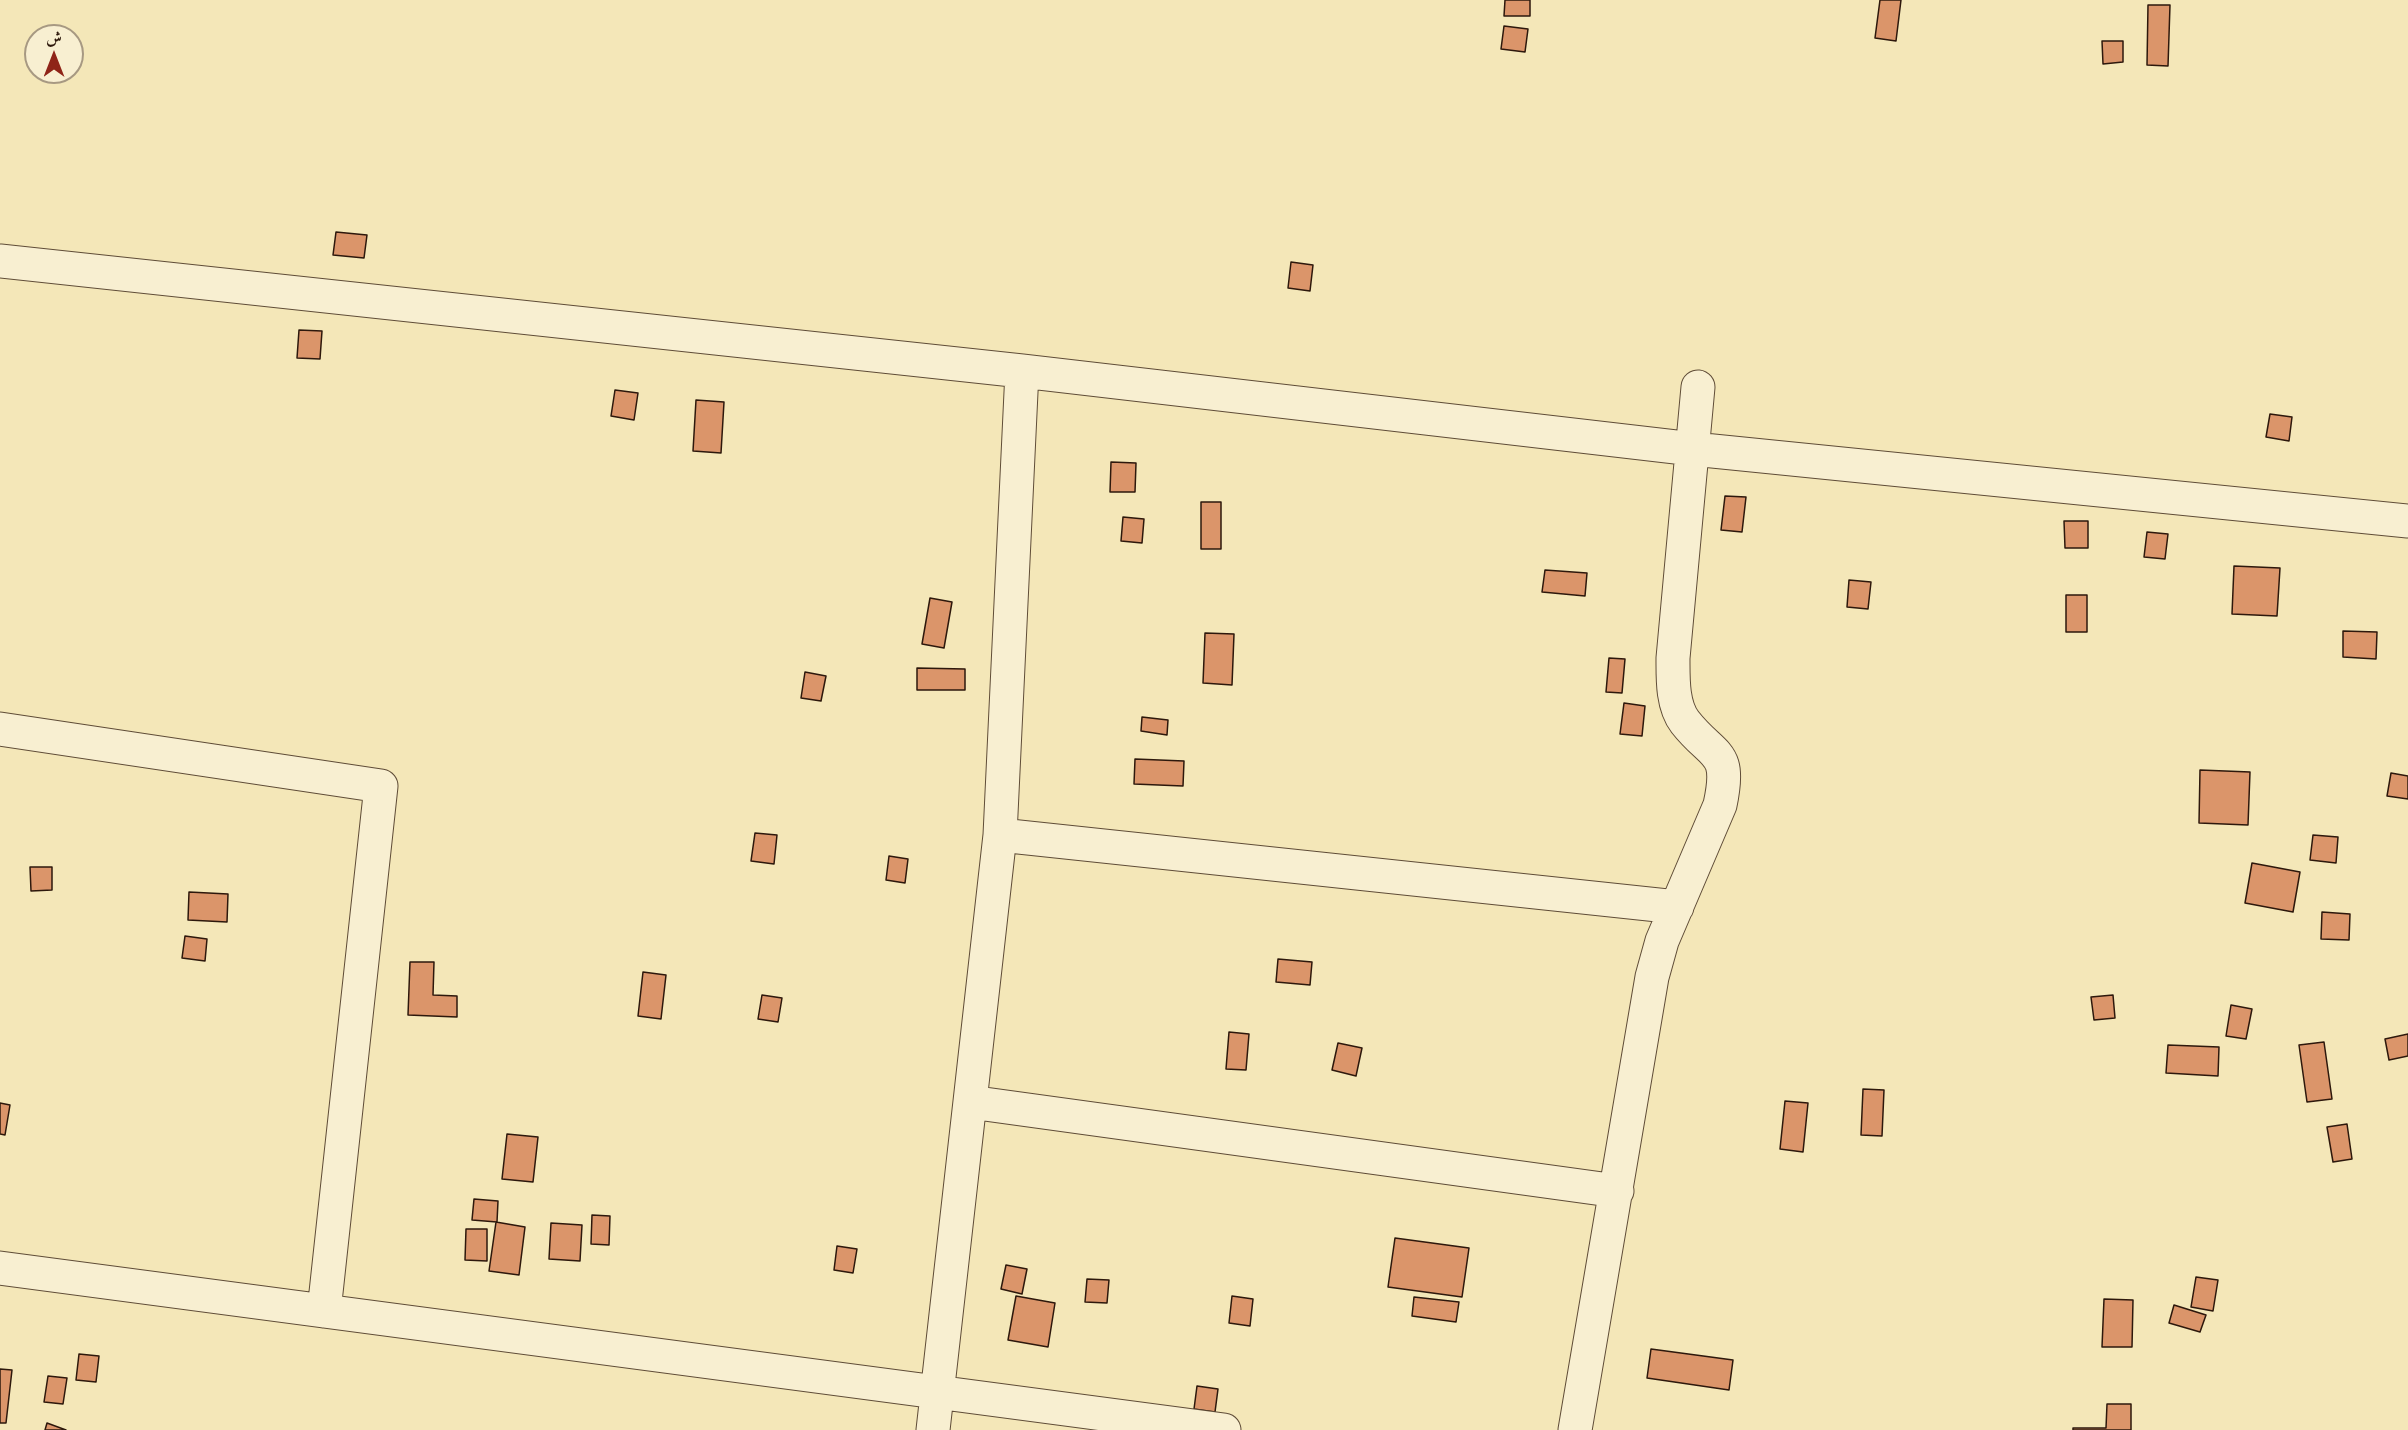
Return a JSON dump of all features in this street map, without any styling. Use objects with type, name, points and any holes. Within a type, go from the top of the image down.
[{"type":"street","points":[[0,261],[1022,371],[1693,449],[2408,521]]},
{"type":"street","points":[[933,1430],[1000,835],[1022,371]]},
{"type":"street","points":[[1575,1430],[1652,977],[1662,941],[1719,806],[1724,783],[1722,762],[1711,746],[1684,721],[1674,692],[1673,658],[1698,387]]},
{"type":"street","points":[[0,729],[381,786],[324,1311]]},
{"type":"street","points":[[1000,835],[1677,907]]},
{"type":"street","points":[[970,1102],[1617,1191]]},
{"type":"street","points":[[0,1269],[1224,1430]]},
{"type":"building","points":[[1505,0],[1530,0],[1530,16],[1504,16]]},
{"type":"building","points":[[1880,0],[1901,0],[1896,41],[1875,38]]},
{"type":"building","points":[[2148,5],[2170,5],[2168,66],[2147,65]]},
{"type":"building","points":[[1504,26],[1528,29],[1525,52],[1501,49]]},
{"type":"building","points":[[2102,41],[2123,41],[2123,62],[2103,64]]},
{"type":"building","points":[[336,232],[367,235],[364,258],[333,255]]},
{"type":"building","points":[[1291,262],[1313,265],[1310,291],[1288,288]]},
{"type":"building","points":[[299,330],[322,331],[320,359],[297,358]]},
{"type":"building","points":[[615,390],[638,393],[634,420],[611,416]]},
{"type":"building","points":[[696,400],[724,402],[721,453],[693,451]]},
{"type":"building","points":[[2270,414],[2292,417],[2289,441],[2266,437]]},
{"type":"building","points":[[1111,462],[1136,463],[1135,492],[1110,492]]},
{"type":"building","points":[[1725,496],[1746,497],[1742,532],[1721,530]]},
{"type":"building","points":[[1201,502],[1221,502],[1221,549],[1201,549]]},
{"type":"building","points":[[1123,517],[1144,519],[1142,543],[1121,541]]},
{"type":"building","points":[[2064,521],[2088,521],[2088,548],[2065,548]]},
{"type":"building","points":[[2147,532],[2168,534],[2165,559],[2144,557]]},
{"type":"building","points":[[2234,566],[2280,568],[2277,616],[2232,614]]},
{"type":"building","points":[[1545,570],[1587,573],[1585,596],[1542,592]]},
{"type":"building","points":[[1849,580],[1871,582],[1868,609],[1847,607]]},
{"type":"building","points":[[2066,595],[2087,595],[2087,632],[2066,632]]},
{"type":"building","points":[[930,598],[952,602],[944,648],[922,644]]},
{"type":"building","points":[[2343,631],[2377,632],[2376,659],[2343,657]]},
{"type":"building","points":[[1205,633],[1234,634],[1232,685],[1203,683]]},
{"type":"building","points":[[1609,658],[1625,659],[1622,693],[1606,692]]},
{"type":"building","points":[[917,668],[965,669],[965,690],[917,690]]},
{"type":"building","points":[[805,672],[826,676],[821,701],[801,698]]},
{"type":"building","points":[[1624,703],[1645,706],[1642,736],[1620,734]]},
{"type":"building","points":[[1142,717],[1168,720],[1167,735],[1141,731]]},
{"type":"building","points":[[1135,759],[1184,761],[1183,786],[1134,784]]},
{"type":"building","points":[[2200,770],[2250,772],[2248,825],[2199,823]]},
{"type":"building","points":[[2391,773],[2408,776],[2408,799],[2387,796]]},
{"type":"building","points":[[755,833],[777,835],[774,864],[751,861]]},
{"type":"building","points":[[2313,835],[2338,837],[2336,863],[2310,860]]},
{"type":"building","points":[[889,856],[908,859],[905,883],[886,880]]},
{"type":"building","points":[[2252,863],[2300,872],[2293,912],[2245,903]]},
{"type":"building","points":[[30,867],[52,867],[52,890],[31,891]]},
{"type":"building","points":[[189,892],[228,894],[227,922],[188,920]]},
{"type":"building","points":[[2322,912],[2350,914],[2349,940],[2321,939]]},
{"type":"building","points":[[185,936],[207,939],[205,961],[182,958]]},
{"type":"building","points":[[1278,959],[1312,962],[1310,985],[1276,982]]},
{"type":"building","points":[[410,962],[434,962],[433,995],[457,996],[457,1017],[408,1015]]},
{"type":"building","points":[[643,972],[666,975],[661,1019],[638,1016]]},
{"type":"building","points":[[762,995],[782,998],[778,1022],[758,1019]]},
{"type":"building","points":[[2113,995],[2115,1018],[2094,1020],[2091,997]]},
{"type":"building","points":[[2231,1005],[2252,1009],[2246,1039],[2226,1036]]},
{"type":"building","points":[[1229,1032],[1249,1034],[1246,1070],[1226,1069]]},
{"type":"building","points":[[2408,1034],[2408,1056],[2389,1060],[2385,1039]]},
{"type":"building","points":[[2324,1042],[2332,1099],[2307,1102],[2299,1045]]},
{"type":"building","points":[[1338,1043],[1362,1048],[1356,1076],[1332,1070]]},
{"type":"building","points":[[2168,1045],[2219,1047],[2218,1076],[2166,1073]]},
{"type":"building","points":[[1863,1089],[1884,1090],[1882,1136],[1861,1135]]},
{"type":"building","points":[[1785,1101],[1808,1103],[1803,1152],[1780,1149]]},
{"type":"building","points":[[0,1103],[10,1105],[5,1135],[0,1134]]},
{"type":"building","points":[[2347,1124],[2352,1159],[2333,1162],[2327,1127]]},
{"type":"building","points":[[507,1134],[538,1137],[533,1182],[502,1179]]},
{"type":"building","points":[[474,1199],[498,1201],[497,1222],[472,1220]]},
{"type":"building","points":[[592,1215],[610,1216],[609,1245],[591,1244]]},
{"type":"building","points":[[496,1222],[525,1227],[519,1275],[489,1271]]},
{"type":"building","points":[[551,1223],[582,1225],[580,1261],[549,1259]]},
{"type":"building","points":[[466,1229],[487,1229],[487,1261],[465,1260]]},
{"type":"building","points":[[1395,1238],[1469,1248],[1462,1297],[1388,1287]]},
{"type":"building","points":[[837,1246],[857,1249],[853,1273],[834,1270]]},
{"type":"building","points":[[1006,1265],[1027,1269],[1022,1294],[1001,1289]]},
{"type":"building","points":[[2196,1277],[2218,1280],[2213,1311],[2191,1307]]},
{"type":"building","points":[[1087,1279],[1109,1280],[1107,1303],[1085,1302]]},
{"type":"building","points":[[1016,1296],[1055,1303],[1048,1347],[1008,1340]]},
{"type":"building","points":[[1232,1296],[1253,1299],[1250,1326],[1229,1323]]},
{"type":"building","points":[[1414,1297],[1459,1302],[1456,1322],[1412,1316]]},
{"type":"building","points":[[2104,1299],[2133,1300],[2132,1347],[2102,1347]]},
{"type":"building","points":[[2174,1305],[2206,1315],[2200,1332],[2169,1323]]},
{"type":"building","points":[[1651,1349],[1733,1360],[1729,1390],[1647,1378]]},
{"type":"building","points":[[79,1354],[99,1356],[96,1382],[76,1380]]},
{"type":"building","points":[[0,1369],[12,1370],[6,1423],[0,1423]]},
{"type":"building","points":[[48,1376],[67,1378],[63,1404],[44,1402]]},
{"type":"building","points":[[1197,1386],[1218,1389],[1215,1412],[1194,1409]]},
{"type":"building","points":[[2107,1404],[2131,1404],[2131,1430],[2073,1430],[2073,1428],[2106,1428]]},
{"type":"building","points":[[47,1423],[66,1430],[45,1430]]}]
